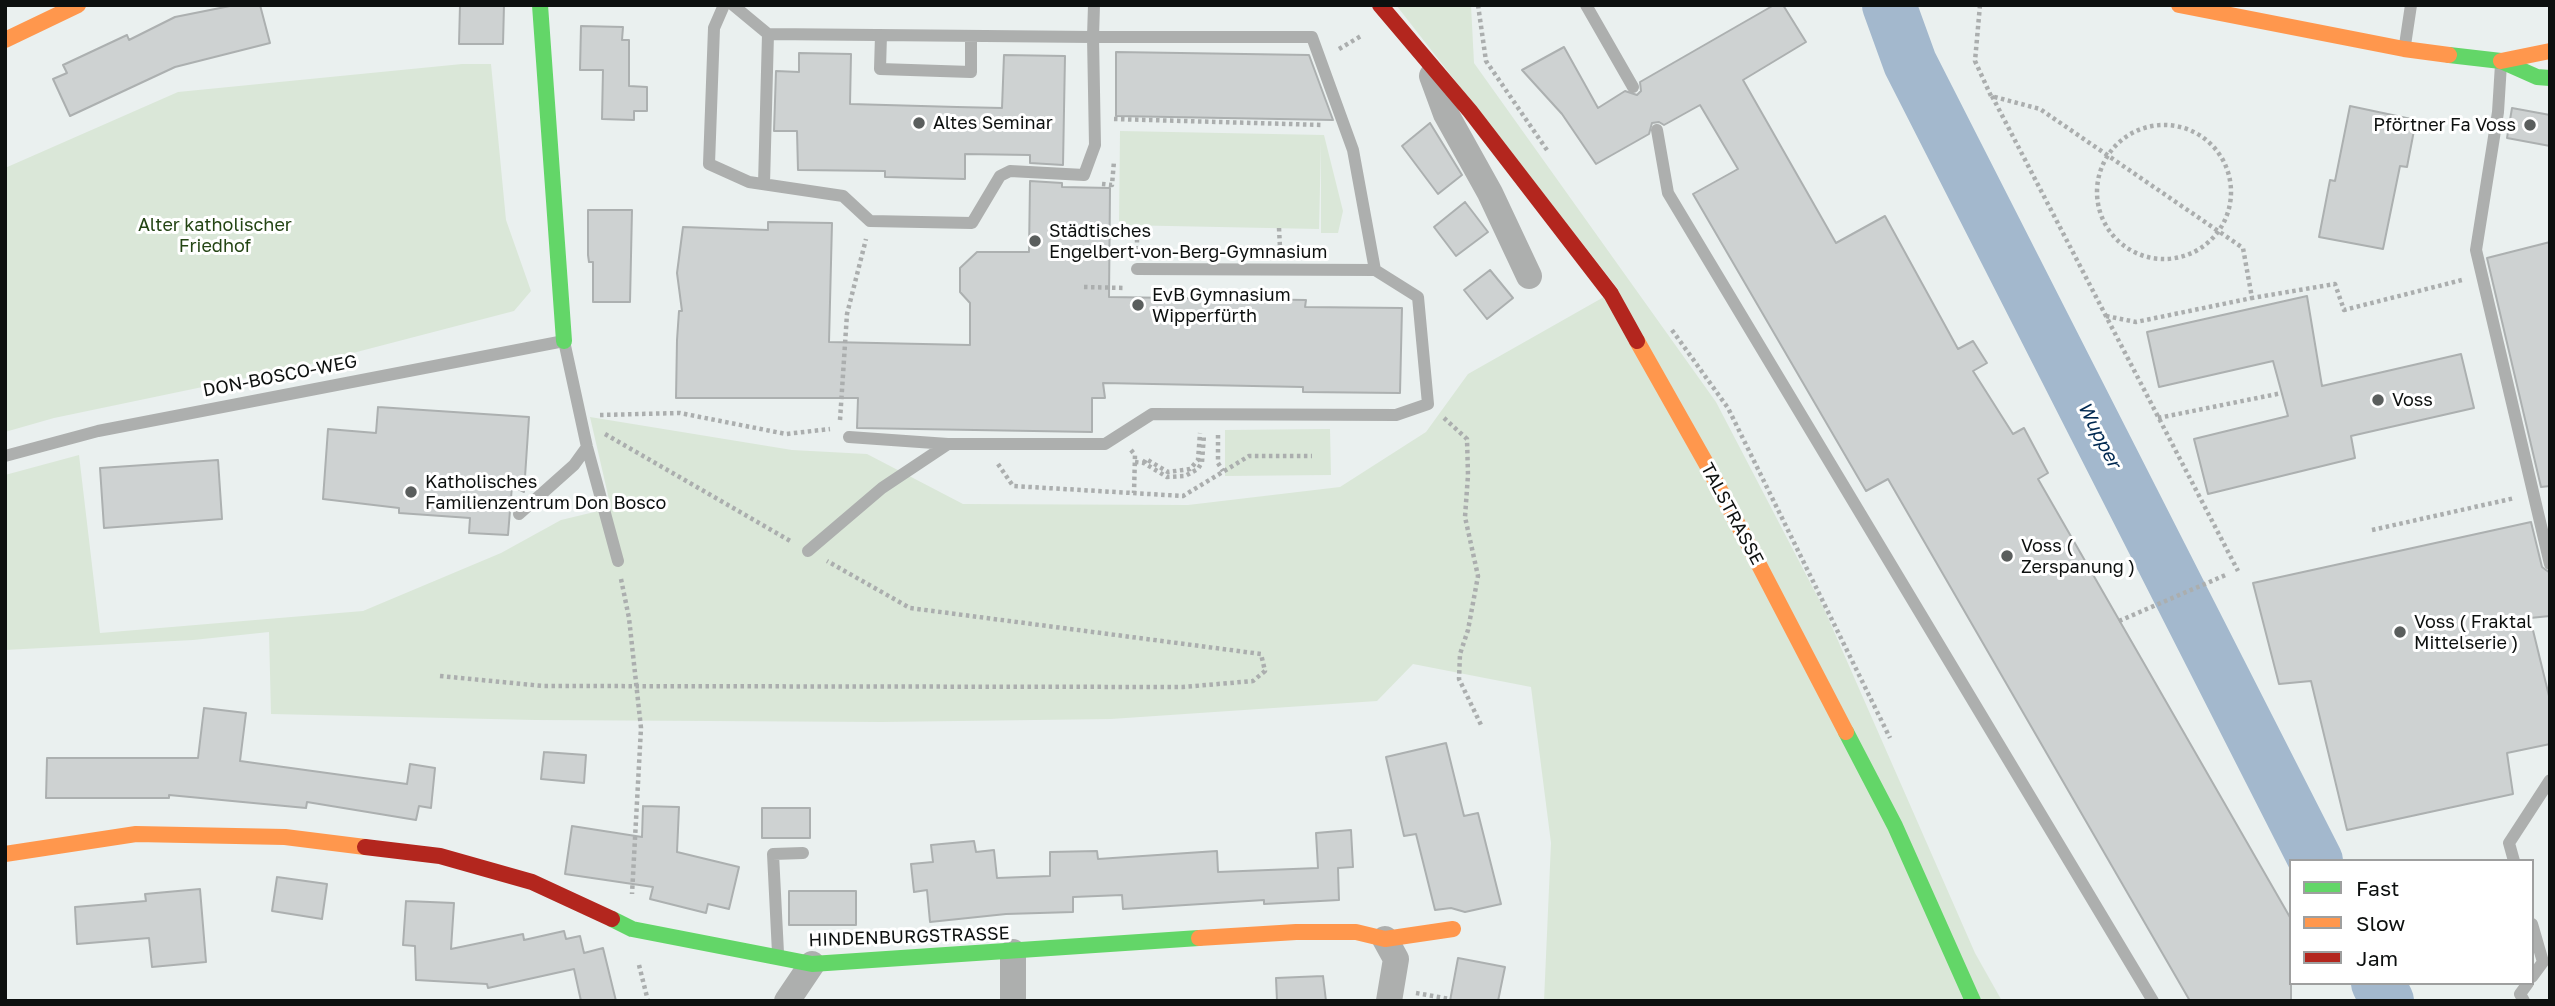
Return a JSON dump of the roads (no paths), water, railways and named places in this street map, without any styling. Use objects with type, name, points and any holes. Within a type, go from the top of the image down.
[{"type":"street","points":[[5,40],[79,5]]},
{"type":"street","points":[[540,5],[564,341]]},
{"type":"street","name":"TALSTRASSE","points":[[1380,5],[1470,111],[1611,294],[1707,465],[1895,825],[1973,1001]]},
{"type":"street","points":[[2179,5],[2404,49],[2501,61],[2538,77],[2550,78]]},
{"type":"street","points":[[2501,61],[2550,51]]},
{"type":"street","name":"TALSTRASSE","points":[[1429,65],[1446,114],[1490,193],[1529,276]]},
{"type":"street","name":"HINDENBURGSTRASSE","points":[[5,854],[136,834],[285,837],[440,856],[532,882],[632,929],[813,964],[1296,932],[1356,932],[1385,939],[1453,929]]},
{"type":"street","points":[[1385,939],[1396,959],[1389,1001]]},
{"type":"street","points":[[1013,952],[1013,1001]]},
{"type":"street","points":[[787,1001],[813,964]]},
{"type":"lane","points":[[723,5],[714,28],[709,164],[749,182],[843,196],[870,221],[972,223],[1000,176],[1010,171],[1084,175],[1095,145],[1094,5]]},
{"type":"lane","points":[[733,5],[768,34],[1312,37],[1353,150],[1375,270]]},
{"type":"lane","points":[[1586,5],[1633,87]]},
{"type":"lane","points":[[2404,49],[2411,5]]},
{"type":"lane","points":[[764,184],[768,34]]},
{"type":"lane","points":[[881,35],[880,69],[971,72],[971,36]]},
{"type":"lane","points":[[2501,61],[2498,112],[2476,250],[2550,564]]},
{"type":"lane","points":[[1657,130],[1668,194],[2153,1001]]},
{"type":"lane","points":[[849,437],[948,444],[1105,444],[1152,414],[1396,415],[1428,404],[1418,297],[1375,270],[1137,269]]},
{"type":"lane","points":[[564,341],[587,447],[618,561]]},
{"type":"lane","name":"DON-BOSCO-WEG","points":[[5,456],[97,430],[564,341]]},
{"type":"lane","points":[[808,551],[882,488],[948,444]]},
{"type":"lane","points":[[519,514],[574,465],[587,447]]},
{"type":"lane","points":[[2513,859],[2509,843],[2550,780]]},
{"type":"lane","points":[[778,957],[773,854],[803,853]]},
{"type":"lane","points":[[2534,931],[2543,962],[2534,974]]},
{"type":"lane","points":[[2524,1001],[2520,994],[2527,985]]},
{"type":"waterway","name":"Wupper","points":[[1889,5],[1910,63],[2315,859]]},
{"type":"waterway","name":"Wupper","points":[[2379,985],[2387,1001]]},
{"type":"place","name":"Altes Seminar","points":[[919,123]]},
{"type":"place","name":"Pförtner Fa Voss","points":[[2530,125]]},
{"type":"place","name":"Städtisches Engelbert-von-Berg-Gymnasium","points":[[1035,241]]},
{"type":"place","name":"EvB Gymnasium Wipperfürth","points":[[1138,305]]},
{"type":"place","name":"Voss","points":[[2378,400]]},
{"type":"place","name":"Katholisches Familienzentrum Don Bosco","points":[[411,492]]},
{"type":"place","name":"Voss ( Zerspanung )","points":[[2007,556]]},
{"type":"place","name":"Voss ( Fraktal Mittelserie )","points":[[2400,632]]},
{"type":"park label","name":"Alter katholischer Friedhof","points":[[215,235]]}]
